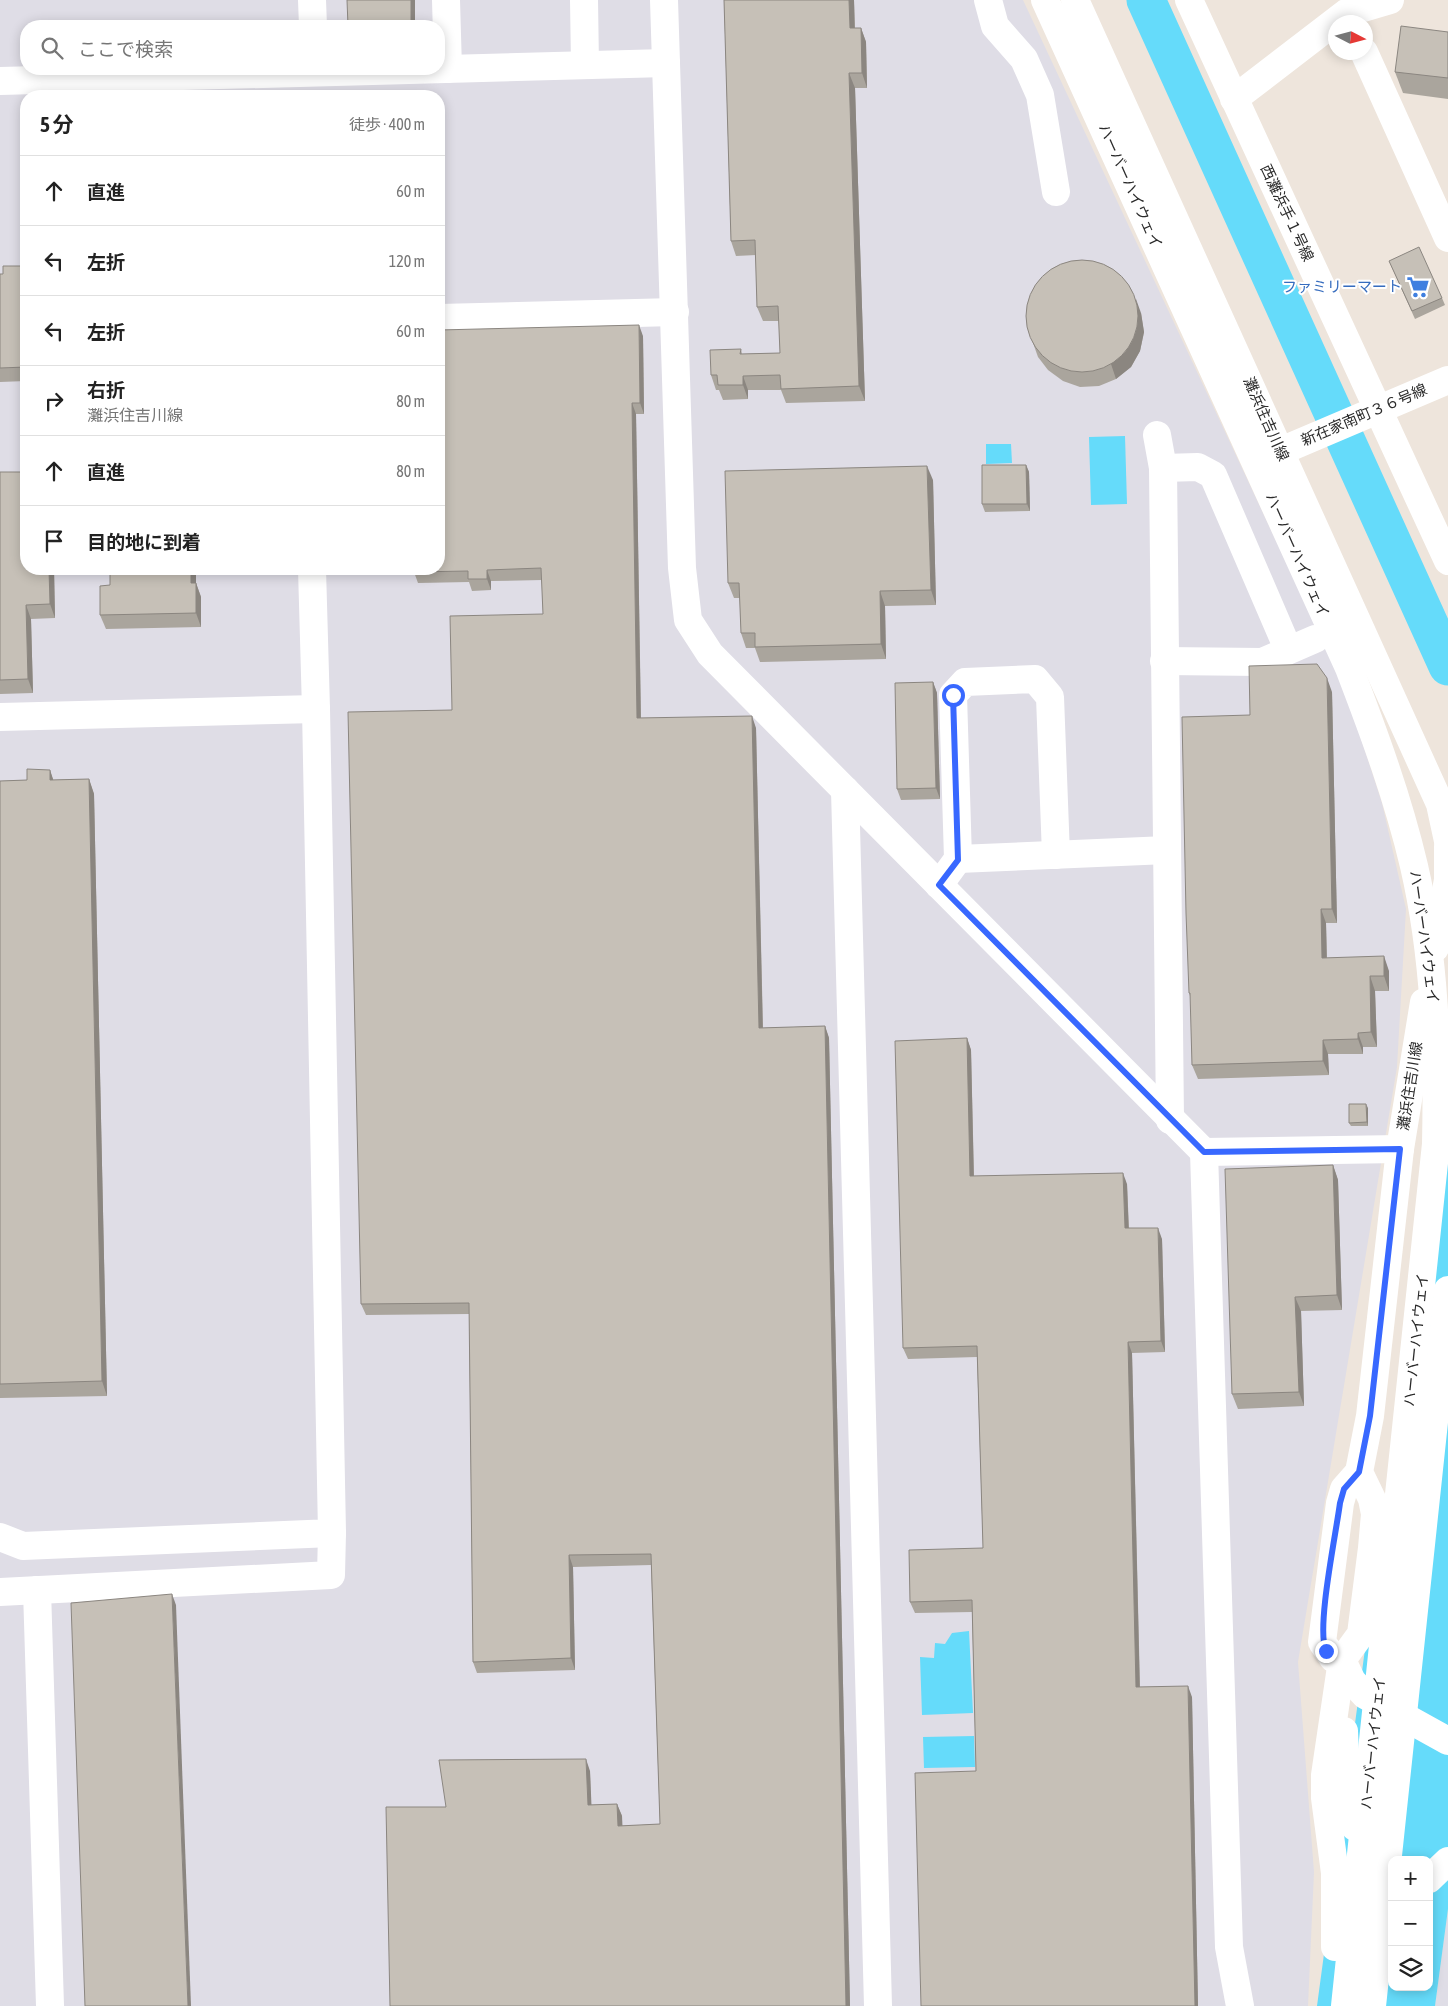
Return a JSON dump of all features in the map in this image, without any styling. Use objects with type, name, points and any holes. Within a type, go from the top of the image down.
[{"type":"street","points":[[312,0],[313,20]]},
{"type":"street","points":[[446,0],[448,69]]},
{"type":"street","points":[[584,0],[585,65]]},
{"type":"street","points":[[664,0],[682,568],[688,620],[710,654],[1170,1120],[1204,1152],[1400,1149]]},
{"type":"street","points":[[988,0],[995,26],[1024,58],[1040,95],[1056,192]]},
{"type":"street","name":"ハーバーハイウェイ","points":[[1045,0],[1349,668],[1378,742],[1398,806],[1414,866],[1426,927],[1436,1041],[1436,1144],[1344,2006]]},
{"type":"street","name":"ハーバーハイウェイ","points":[[1059,0],[1360,662],[1391,742],[1419,827],[1448,956]]},
{"type":"street","name":"灘浜住吉川線","points":[[1075,0],[1440,804],[1448,841]]},
{"type":"street","name":"西灘浜手１号線","points":[[1189,0],[1448,562]]},
{"type":"street","points":[[1234,99],[1345,12],[1390,0]]},
{"type":"street","points":[[1368,60],[1448,238]]},
{"type":"street","points":[[445,69],[666,63]]},
{"type":"street","points":[[0,81],[188,75]]},
{"type":"street","points":[[445,318],[675,312]]},
{"type":"street","name":"新在家南町３６号線","points":[[1281,451],[1377,408],[1448,380]]},
{"type":"street","points":[[1157,436],[1163,468],[1170,1120]]},
{"type":"street","points":[[1163,468],[1198,466],[1213,476],[1288,650]]},
{"type":"street","points":[[0,1592],[332,1575],[312,575]]},
{"type":"street","points":[[1164,661],[1262,662],[1315,639]]},
{"type":"street","points":[[939,885],[958,860],[953,695],[965,682],[1036,679],[1050,697],[1056,855]]},
{"type":"street","points":[[0,717],[316,710]]},
{"type":"street","points":[[845,790],[878,2006]]},
{"type":"street","name":"灘浜住吉川線","points":[[1359,1472],[1370,1416],[1400,1149],[1417,1038],[1448,880],[1448,847]]},
{"type":"street","points":[[958,860],[1166,850]]},
{"type":"street","points":[[1204,1152],[1229,1947],[1240,2006]]},
{"type":"street","name":"ハーバーハイウェイ","points":[[1372,2006],[1448,1290]]},
{"type":"street","points":[[1329,2006],[1336,1930],[1335,1873],[1325,1776],[1342,1660],[1361,1634],[1375,1514],[1372,1499],[1359,1472],[1344,1489],[1340,1503],[1324,1619],[1322,1642],[1326,1651],[1333,1658],[1342,1660]]},
{"type":"street","points":[[0,1537],[23,1546],[332,1533]]},
{"type":"street","points":[[37,1590],[50,2006]]},
{"type":"street","points":[[1342,1660],[1352,1680],[1365,1695],[1448,1741]]},
{"type":"street","points":[[1342,1660],[1346,1776],[1387,2006]]},
{"type":"street","points":[[1433,1875],[1448,1861]]},
{"type":"street","points":[[1391,2006],[1392,1991]]},
{"type":"shaded area","points":[[0,0],[1023,0],[1344,686],[1382,803],[1406,909],[1397,1067],[1298,1662],[1314,1872],[1308,2006],[0,2006]]},
{"type":"shaded area","points":[[1448,1909],[1448,2006],[1435,2006]]},
{"type":"water","points":[[1125,436],[1127,504],[1091,505],[1089,437]]},
{"type":"water","points":[[986,444],[1011,444],[1012,463],[986,464]]},
{"type":"water","points":[[1448,1032],[1448,1909],[1435,2006],[1317,2006]]},
{"type":"water","points":[[969,1631],[973,1713],[922,1715],[920,1657],[934,1658],[935,1643],[945,1644],[952,1633]]},
{"type":"water","points":[[974,1736],[975,1767],[924,1768],[923,1737]]},
{"type":"building","points":[[347,0],[411,0],[411,20],[348,20]]},
{"type":"building","points":[[724,0],[849,0],[850,28],[861,28],[862,73],[849,73],[859,386],[781,389],[780,375],[743,376],[743,385],[718,385],[717,375],[711,375],[710,350],[741,349],[740,354],[780,353],[778,306],[757,307],[755,240],[731,241]]},
{"type":"building","points":[[1401,26],[1448,32],[1448,78],[1395,72]]},
{"type":"building","name":"ファミリーマート","points":[[1419,247],[1442,298],[1412,311],[1389,261]]},
{"type":"building","points":[[1082,260],[1103,264],[1121,277],[1134,295],[1138,316],[1134,337],[1121,355],[1103,368],[1082,372],[1061,368],[1043,355],[1030,337],[1026,316],[1030,295],[1043,277],[1061,264]]},
{"type":"building","points":[[3,266],[20,266],[20,367],[0,368],[0,274],[3,274]]},
{"type":"building","points":[[639,325],[640,403],[632,403],[637,718],[752,716],[759,1028],[825,1026],[846,2006],[390,2006],[386,1807],[446,1807],[439,1760],[586,1759],[588,1805],[617,1804],[618,1826],[660,1824],[651,1554],[569,1555],[571,1658],[473,1662],[469,1303],[361,1304],[348,712],[452,710],[450,616],[543,614],[541,568],[487,570],[487,579],[468,579],[468,571],[445,571],[445,330]]},
{"type":"building","points":[[982,465],[1026,465],[1027,504],[982,504]]},
{"type":"building","points":[[927,466],[931,590],[880,591],[881,644],[755,647],[755,633],[741,633],[739,583],[728,583],[725,471]]},
{"type":"building","points":[[0,472],[20,472],[20,575],[49,575],[50,604],[26,605],[28,679],[0,680]]},
{"type":"building","points":[[110,575],[191,575],[191,583],[196,583],[196,613],[100,615],[100,586],[110,585]]},
{"type":"building","points":[[1317,664],[1327,678],[1332,909],[1321,909],[1322,958],[1384,956],[1384,976],[1370,976],[1371,1032],[1358,1033],[1358,1039],[1323,1040],[1323,1061],[1192,1065],[1186,913],[1182,717],[1250,715],[1249,666]]},
{"type":"building","points":[[933,682],[936,788],[897,789],[895,683]]},
{"type":"building","points":[[27,769],[50,770],[50,780],[89,779],[102,1381],[0,1384],[0,781],[27,780]]},
{"type":"building","points":[[967,1038],[970,1176],[1123,1173],[1125,1228],[1158,1228],[1161,1341],[1128,1342],[1136,1687],[1188,1686],[1195,2006],[921,2006],[915,1773],[976,1771],[972,1600],[910,1602],[909,1550],[983,1548],[977,1346],[903,1348],[895,1041]]},
{"type":"building","points":[[1349,1104],[1366,1104],[1367,1122],[1349,1123]]},
{"type":"building","points":[[1333,1165],[1337,1295],[1295,1297],[1299,1392],[1232,1394],[1225,1169]]},
{"type":"building","points":[[172,1594],[188,2006],[85,2006],[71,1603]]},
{"type":"waterway","points":[[1146,0],[1448,666]]},
{"type":"place","name":"ファミリーマート","points":[[1418,287]]},
{"type":"route","points":[[953,695],[958,860],[939,885],[1170,1120],[1204,1152],[1400,1149],[1370,1416],[1359,1472],[1344,1489],[1340,1503],[1324,1619],[1322,1642],[1326,1651]]}]
